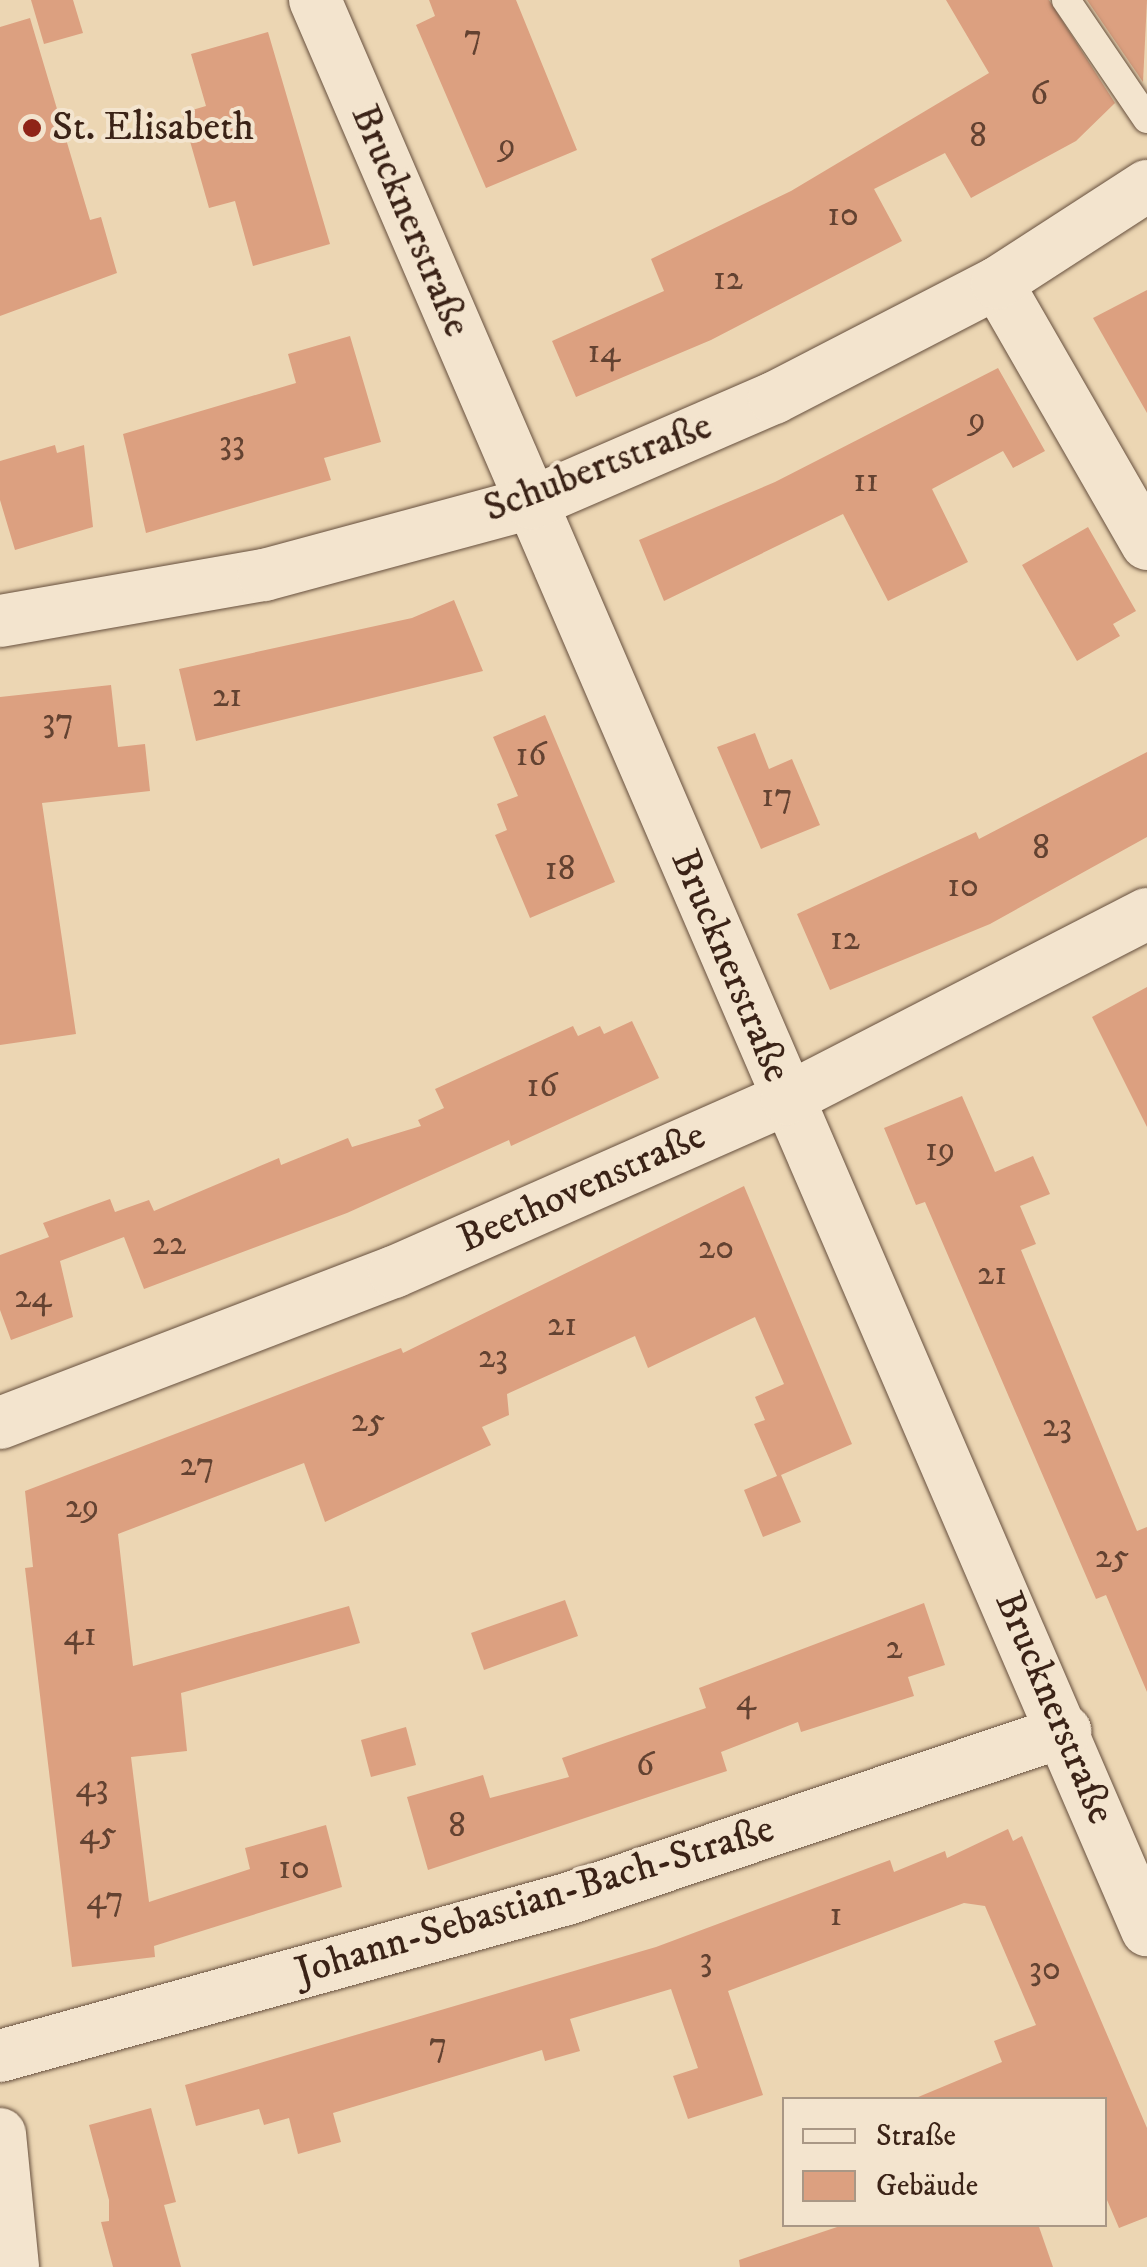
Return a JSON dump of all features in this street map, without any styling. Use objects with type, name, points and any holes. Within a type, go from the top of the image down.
[{"type":"street","name":"Brucknerstraße","points":[[314,0],[786,1098],[1066,1732],[1147,1930]]},
{"type":"street","name":"Schubertstraße","points":[[0,621],[264,576],[531,503],[774,398],[997,283],[1147,186]]},
{"type":"street","points":[[997,283],[1147,544]]},
{"type":"street","name":"Beethovenstraße","points":[[0,1422],[394,1272],[786,1098],[1147,914]]},
{"type":"street","name":"Johann-Sebastian-Bach-Straße","points":[[0,2056],[566,1900],[1066,1732]]},
{"type":"street","points":[[0,2134],[14,2267]]},
{"type":"lane","points":[[1066,0],[1147,119]]},
{"type":"building","points":[[31,0],[73,0],[83,33],[44,44]]},
{"type":"building","points":[[429,0],[516,0],[577,150],[486,188],[416,25],[435,16]]},
{"type":"building","points":[[946,0],[1049,0],[1115,103],[1076,141],[971,198],[945,153],[874,189],[902,241],[711,340],[576,397],[552,341],[664,291],[651,259],[791,191],[989,73]]},
{"type":"building","points":[[1087,0],[1147,0],[1143,82]]},
{"type":"building","name":"St. Elisabeth","points":[[30,18],[90,220],[101,217],[117,273],[0,316],[0,27]]},
{"type":"building","points":[[268,32],[330,244],[253,266],[235,201],[209,208],[182,113],[206,106],[191,54]]},
{"type":"building","points":[[1147,290],[1147,413],[1093,318]]},
{"type":"building","points":[[350,336],[381,442],[324,458],[331,480],[146,533],[123,434],[296,383],[288,354]]},
{"type":"building","points":[[998,368],[1045,451],[1013,468],[1003,451],[932,489],[968,562],[888,601],[843,514],[664,601],[639,540],[775,482]]},
{"type":"building","points":[[55,445],[57,453],[84,445],[93,527],[15,550],[0,500],[0,461]]},
{"type":"building","points":[[1088,527],[1136,611],[1113,624],[1120,636],[1077,661],[1022,565]]},
{"type":"building","points":[[454,600],[483,671],[196,741],[179,669],[412,618]]},
{"type":"building","points":[[111,685],[118,747],[145,744],[150,791],[42,803],[76,1034],[0,1045],[0,697]]},
{"type":"building","points":[[545,715],[615,882],[530,918],[495,835],[507,830],[497,804],[518,796],[493,737]]},
{"type":"building","points":[[755,733],[769,769],[792,759],[820,825],[761,849],[717,747]]},
{"type":"building","points":[[1147,752],[1147,837],[990,924],[830,990],[797,914],[976,832],[979,839]]},
{"type":"building","points":[[1147,987],[1147,1127],[1092,1017]]},
{"type":"building","points":[[632,1021],[659,1078],[511,1146],[509,1140],[347,1213],[144,1289],[124,1237],[60,1261],[73,1317],[11,1340],[0,1310],[0,1255],[49,1237],[43,1223],[110,1199],[115,1212],[149,1200],[154,1211],[279,1158],[281,1165],[348,1138],[352,1147],[421,1126],[418,1120],[444,1108],[435,1089],[573,1026],[578,1036],[600,1026],[604,1034]]},
{"type":"building","points":[[962,1096],[995,1172],[1033,1156],[1050,1194],[1020,1206],[1036,1244],[1021,1250],[1137,1531],[1147,1527],[1147,1692],[1106,1595],[1096,1599],[925,1202],[916,1205],[884,1128]]},
{"type":"building","points":[[744,1186],[852,1444],[781,1475],[801,1522],[763,1537],[744,1490],[777,1476],[754,1424],[765,1420],[755,1397],[784,1384],[755,1317],[648,1368],[635,1336],[507,1394],[509,1415],[482,1427],[491,1445],[325,1522],[304,1463],[118,1534],[133,1666],[349,1606],[360,1643],[181,1693],[187,1751],[131,1757],[149,1902],[250,1869],[245,1848],[326,1825],[342,1887],[154,1946],[155,1957],[72,1967],[25,1568],[33,1567],[25,1491],[401,1348],[403,1353]]},
{"type":"building","points":[[565,1600],[578,1636],[484,1670],[471,1633]]},
{"type":"building","points":[[924,1603],[945,1665],[908,1677],[914,1696],[801,1732],[798,1722],[721,1752],[727,1771],[428,1870],[407,1797],[483,1775],[490,1798],[569,1777],[562,1758],[706,1708],[699,1688]]},
{"type":"building","points":[[406,1727],[416,1765],[371,1777],[361,1740]]},
{"type":"building","points":[[1008,1829],[1013,1841],[1022,1836],[1147,2128],[1147,2217],[1119,2228],[1107,2200],[1107,2097],[918,2097],[1002,2062],[994,2041],[1036,2025],[985,1906],[964,1903],[728,1991],[763,2095],[688,2119],[673,2076],[698,2068],[671,1989],[570,2019],[580,2051],[545,2061],[542,2050],[333,2113],[341,2142],[298,2154],[289,2118],[264,2125],[259,2109],[196,2126],[185,2085],[656,1947],[890,1860],[894,1872],[945,1851],[947,1858]]},
{"type":"building","points":[[151,2108],[176,2202],[164,2205],[181,2267],[113,2267],[101,2222],[109,2221],[109,2200],[89,2125]]},
{"type":"building","points":[[837,2227],[1039,2227],[1053,2267],[740,2267],[739,2260]]},
{"type":"place","name":"St. Elisabeth","points":[[32,128]]}]
